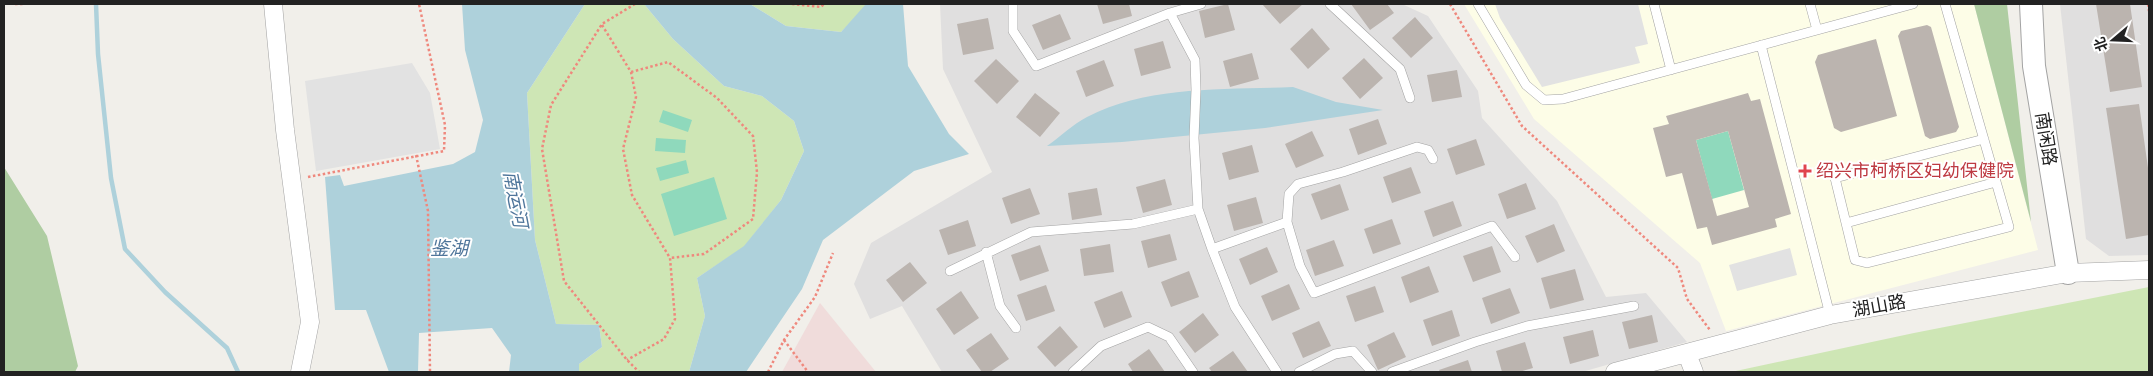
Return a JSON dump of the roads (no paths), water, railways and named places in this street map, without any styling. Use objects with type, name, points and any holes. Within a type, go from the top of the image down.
[{"type":"street","points":[[273,4],[291,180],[310,322],[300,372]]},
{"type":"street","name":"南闲路","points":[[2031,4],[2034,66],[2068,273]]},
{"type":"street","name":"湖山路","points":[[1615,372],[1830,315],[2068,273],[2149,270]]},
{"type":"street","points":[[1687,354],[1694,372]]},
{"type":"lane","points":[[1013,4],[1013,32],[1036,66],[1170,13],[1201,4]]},
{"type":"lane","points":[[1330,4],[1400,69],[1410,98]]},
{"type":"lane","points":[[1478,4],[1526,85],[1544,100],[1563,99],[1913,4]]},
{"type":"lane","points":[[1654,4],[1670,70]]},
{"type":"lane","points":[[1810,4],[1817,30]]},
{"type":"lane","points":[[1945,4],[1984,139],[2009,227],[1867,263],[1855,260],[1835,178],[1984,139]]},
{"type":"lane","points":[[1170,13],[1195,60],[1194,138],[1198,209],[1235,307],[1278,372]]},
{"type":"lane","points":[[1760,45],[1830,315]]},
{"type":"lane","points":[[1433,159],[1428,150],[1417,147],[1343,172],[1298,184],[1289,194],[1287,222],[1300,266],[1314,293],[1492,226],[1515,257]]},
{"type":"lane","points":[[1846,223],[1996,182]]},
{"type":"lane","points":[[950,270],[1031,232],[1133,224],[1198,209]]},
{"type":"lane","points":[[1212,250],[1287,222]]},
{"type":"lane","points":[[986,252],[1000,306],[1016,328]]},
{"type":"lane","points":[[1392,372],[1475,342],[1527,326],[1634,306]]},
{"type":"lane","points":[[1073,372],[1101,346],[1148,327],[1169,338],[1193,372]]},
{"type":"lane","points":[[1299,372],[1335,354],[1353,351],[1372,372]]},
{"type":"water","name":"鉴湖","points":[[462,4],[585,4],[527,93],[535,240],[556,324],[599,325],[602,347],[579,364],[579,372],[509,372],[511,355],[492,328],[419,333],[418,372],[389,372],[366,310],[335,310],[325,177],[340,175],[344,186],[453,164],[475,152],[483,120],[465,50]]},
{"type":"water","points":[[644,4],[750,4],[786,26],[841,32],[866,4],[903,4],[908,66],[949,134],[969,154],[914,171],[823,240],[802,289],[746,372],[689,372],[705,316],[697,278],[744,246],[781,200],[804,151],[794,121],[762,96],[724,86],[673,39]]},
{"type":"water","points":[[1293,87],[1336,102],[1383,110],[1265,128],[1122,142],[1047,146],[1087,117],[1136,99],[1161,94],[1214,89]]},
{"type":"waterway","points":[[96,4],[98,54],[111,178],[125,249],[165,292],[227,348],[238,372]]},
{"type":"place","name":"绍兴市柯桥区妇幼保健院","points":[[1805,171]]},
{"type":"water label","name":"南运河","points":[[516,199]]}]
